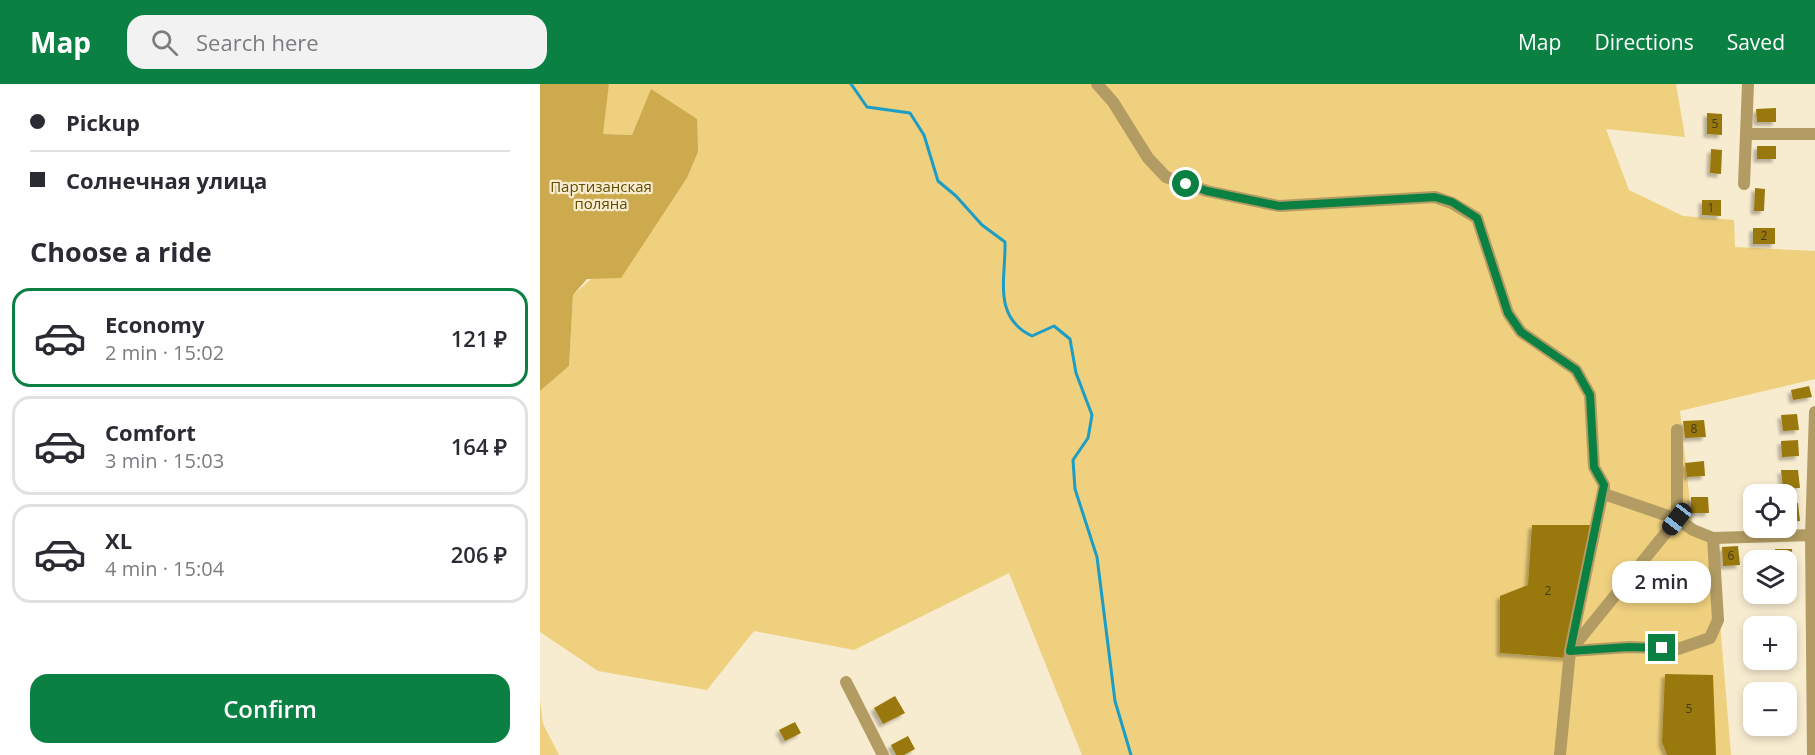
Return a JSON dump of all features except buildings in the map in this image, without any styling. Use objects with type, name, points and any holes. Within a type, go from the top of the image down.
[{"type":"street","points":[[1097,84],[1113,102],[1148,158],[1166,177],[1207,191],[1279,206],[1435,197],[1452,202],[1477,218],[1508,313],[1521,332],[1576,370],[1590,395],[1594,467],[1604,485],[1604,494],[1677,519],[1713,538],[1813,535]]},
{"type":"street","points":[[1744,184],[1748,84]]},
{"type":"street","points":[[1747,134],[1815,135]]},
{"type":"street","points":[[1813,755],[1815,412]]},
{"type":"street","points":[[1570,651],[1677,519],[1677,430]]},
{"type":"street","points":[[1560,755],[1570,651],[1604,485]]},
{"type":"street","points":[[1570,651],[1629,647],[1678,649],[1710,638],[1719,620],[1713,538]]},
{"type":"street","points":[[846,682],[883,755]]},
{"type":"shaded area","points":[[609,84],[1676,84],[1685,137],[1606,129],[1629,190],[1683,216],[1734,220],[1735,247],[1815,251],[1815,379],[1680,411],[1693,530],[1713,538],[1731,755],[1082,755],[1009,573],[854,650],[754,631],[707,690],[598,671],[540,632],[540,391],[569,366],[573,295],[661,217],[687,178],[698,152],[651,90],[632,135],[602,134]]},
{"type":"shaded area","points":[[540,700],[543,724],[559,755],[540,755]]},
{"type":"green space","name":"Партизанская поляна","points":[[540,84],[609,84],[603,134],[632,135],[651,89],[697,119],[698,152],[687,178],[621,278],[587,279],[573,295],[569,366],[540,391]]},
{"type":"waterway","points":[[851,84],[867,107],[910,113],[924,135],[938,181],[956,196],[982,225],[1005,242],[1004,295],[1006,307],[1019,328],[1032,336],[1054,326],[1070,339],[1076,373],[1092,415],[1088,438],[1073,460],[1075,489],[1097,557],[1115,701],[1131,755]]},
{"type":"route","points":[[1186,184],[1207,191],[1279,206],[1365,203],[1435,197],[1452,202],[1477,218],[1508,313],[1521,332],[1576,370],[1590,395],[1594,467],[1604,485],[1570,651],[1629,647],[1662,648]]}]
